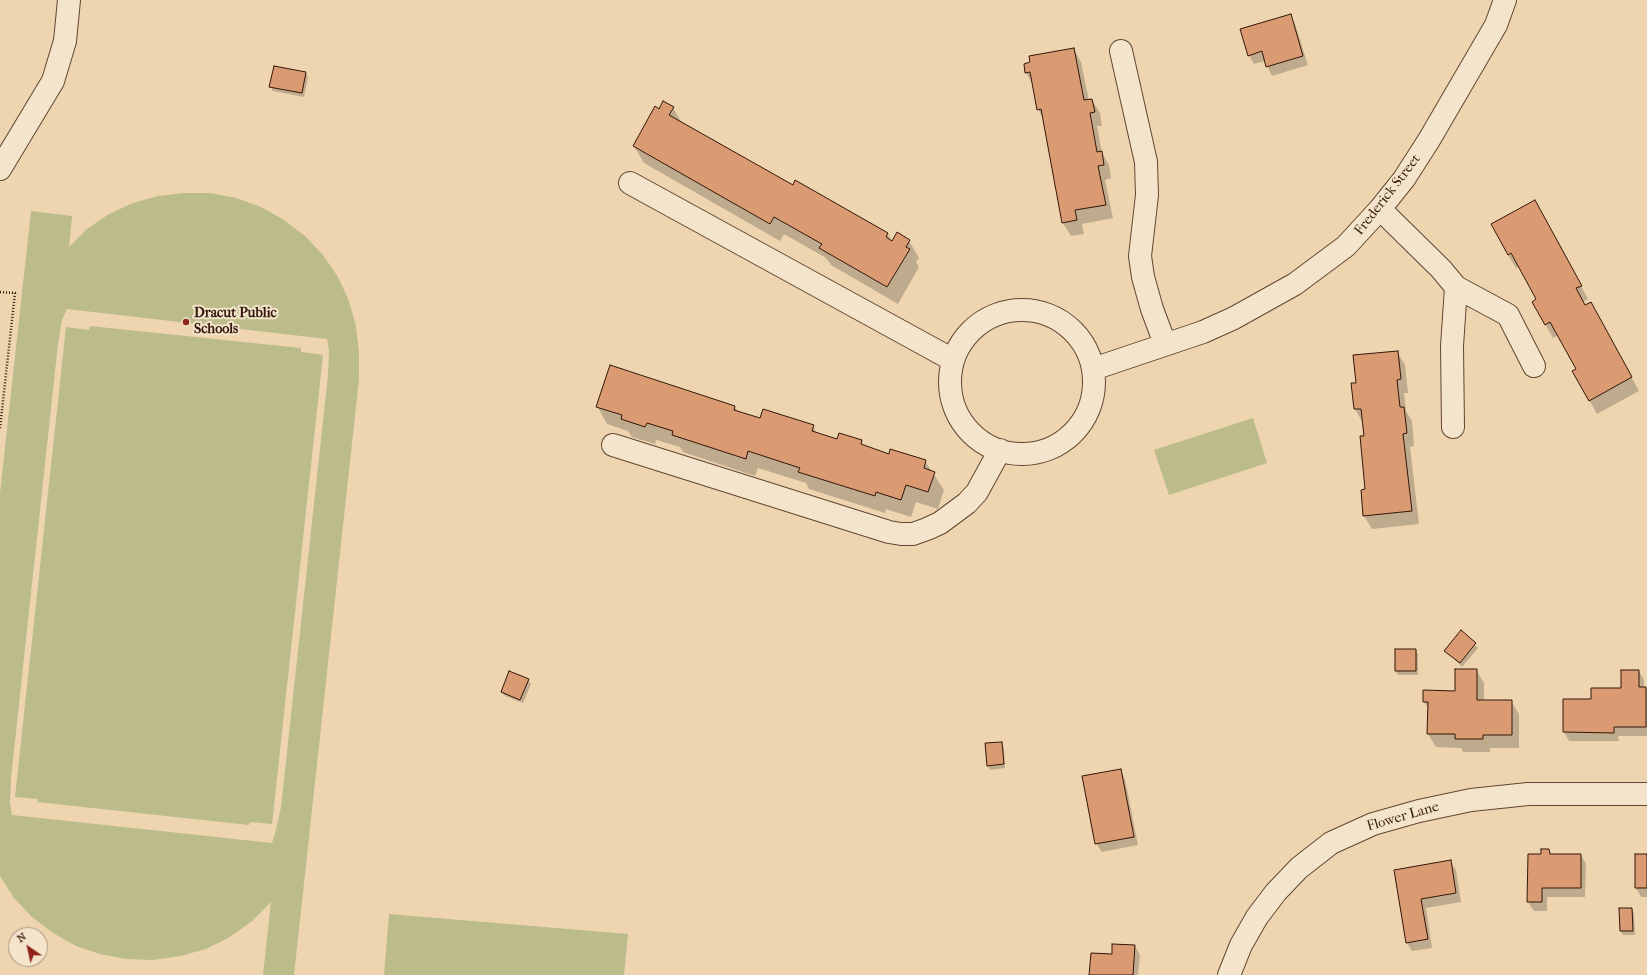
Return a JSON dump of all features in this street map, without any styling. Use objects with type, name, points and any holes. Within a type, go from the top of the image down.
[{"type":"street","points":[[0,169],[53,82],[65,41],[69,0]]},
{"type":"street","name":"Frederick Street","points":[[1093,369],[1203,332],[1234,318],[1295,284],[1346,246],[1380,209],[1404,178],[1460,90],[1496,25],[1505,0]]},
{"type":"street","points":[[1121,52],[1146,162],[1146,195],[1140,256],[1143,277],[1152,309],[1165,344]]},
{"type":"street","points":[[630,183],[953,360]]},
{"type":"street","points":[[1380,209],[1441,268],[1456,287],[1508,315],[1534,366]]},
{"type":"street","points":[[1453,427],[1452,346],[1456,287]]},
{"type":"street","points":[[1019,309],[1048,314],[1062,321],[1082,342],[1089,354],[1093,369],[1093,398],[1088,412],[1080,425],[1070,436],[1058,445],[1044,450],[1014,454],[987,445],[966,427],[958,415],[950,388],[950,374],[953,360],[963,341],[978,324],[1005,312],[1019,309]]},
{"type":"street","points":[[613,445],[889,532],[901,534],[913,534],[927,529],[940,522],[967,503],[977,492],[1000,450]]},
{"type":"street","name":"Flower Lane","points":[[1229,975],[1241,945],[1258,916],[1276,892],[1299,868],[1331,843],[1373,824],[1419,811],[1471,800],[1536,794],[1647,794]]},
{"type":"path","points":[[0,292],[15,293],[0,428]]},
{"type":"green space","points":[[184,193],[210,193],[236,198],[261,207],[284,220],[305,236],[323,255],[338,277],[349,301],[356,326],[359,353],[359,379],[294,975],[263,975],[271,902],[252,921],[230,937],[206,949],[180,956],[153,960],[126,959],[100,954],[76,946],[53,933],[48,929],[48,927],[45,927],[32,917],[14,898],[0,876],[0,493],[31,211],[72,216],[69,247],[87,229],[109,214],[133,203],[158,196]],"holes":[[[67,309],[327,339],[329,351],[328,375],[281,807],[272,843],[12,815],[10,802],[11,778],[58,344],[62,320]]]},
{"type":"green space","points":[[90,326],[301,348],[301,352],[323,355],[272,824],[250,822],[249,825],[37,802],[38,799],[15,797],[66,327],[89,330]]},
{"type":"green space","points":[[1253,418],[1267,463],[1169,495],[1154,450]]},
{"type":"green space","points":[[389,914],[628,934],[624,975],[384,975]]},
{"type":"building","points":[[1291,14],[1303,56],[1266,67],[1262,51],[1248,56],[1240,29]]},
{"type":"building","points":[[1074,48],[1084,100],[1092,99],[1095,112],[1090,113],[1097,152],[1102,151],[1104,165],[1098,166],[1106,205],[1075,210],[1077,220],[1062,223],[1041,109],[1037,110],[1030,72],[1025,73],[1024,64],[1030,62],[1029,56]]},
{"type":"building","points":[[274,66],[306,72],[302,93],[269,87]]},
{"type":"building","points":[[663,101],[674,107],[669,115],[793,185],[795,180],[888,233],[886,237],[892,241],[897,232],[910,240],[906,247],[910,249],[887,287],[819,248],[822,244],[774,217],[770,224],[633,146],[655,106],[659,109]]},
{"type":"building","points":[[1535,200],[1582,286],[1576,288],[1585,305],[1591,302],[1632,377],[1589,401],[1572,371],[1576,369],[1550,322],[1545,325],[1532,302],[1536,299],[1511,253],[1508,255],[1491,224]]},
{"type":"building","points":[[1398,351],[1401,379],[1397,380],[1400,407],[1404,407],[1407,433],[1403,434],[1412,511],[1363,516],[1361,490],[1365,489],[1360,436],[1364,436],[1361,409],[1354,409],[1351,383],[1356,383],[1353,355]]},
{"type":"building","points":[[610,365],[735,406],[734,410],[760,418],[763,409],[814,425],[812,431],[837,439],[839,433],[862,440],[861,444],[889,454],[890,449],[926,460],[924,468],[935,472],[928,492],[906,485],[901,500],[876,492],[875,496],[798,472],[800,468],[748,451],[746,459],[672,435],[673,431],[647,423],[645,427],[621,419],[622,415],[596,407]]},
{"type":"building","points":[[1461,630],[1476,643],[1460,663],[1444,651]]},
{"type":"building","points":[[1395,649],[1416,649],[1416,671],[1395,671]]},
{"type":"building","points":[[1455,669],[1477,669],[1477,700],[1512,700],[1512,735],[1483,735],[1483,739],[1455,739],[1455,734],[1427,734],[1428,702],[1423,702],[1423,690],[1455,691]]},
{"type":"building","points":[[1621,670],[1639,670],[1639,687],[1646,687],[1646,727],[1614,727],[1614,733],[1563,732],[1563,699],[1591,699],[1591,688],[1621,688]]},
{"type":"building","points":[[509,671],[529,679],[520,700],[501,692]]},
{"type":"building","points":[[1002,742],[1004,764],[987,766],[985,743]]},
{"type":"building","points":[[1121,769],[1134,837],[1095,844],[1082,776]]},
{"type":"building","points":[[1541,849],[1549,849],[1550,854],[1581,854],[1581,888],[1542,888],[1542,902],[1527,902],[1528,854],[1541,854]]},
{"type":"building","points":[[1635,854],[1647,854],[1647,888],[1635,888]]},
{"type":"building","points":[[1451,860],[1456,893],[1421,899],[1428,939],[1406,943],[1394,870]]},
{"type":"building","points":[[1619,908],[1632,908],[1633,931],[1620,931]]},
{"type":"building","points":[[1112,944],[1135,945],[1133,975],[1089,975],[1091,953],[1112,954]]},
{"type":"place","name":"Dracut Public Schools","points":[[186,322]]}]
